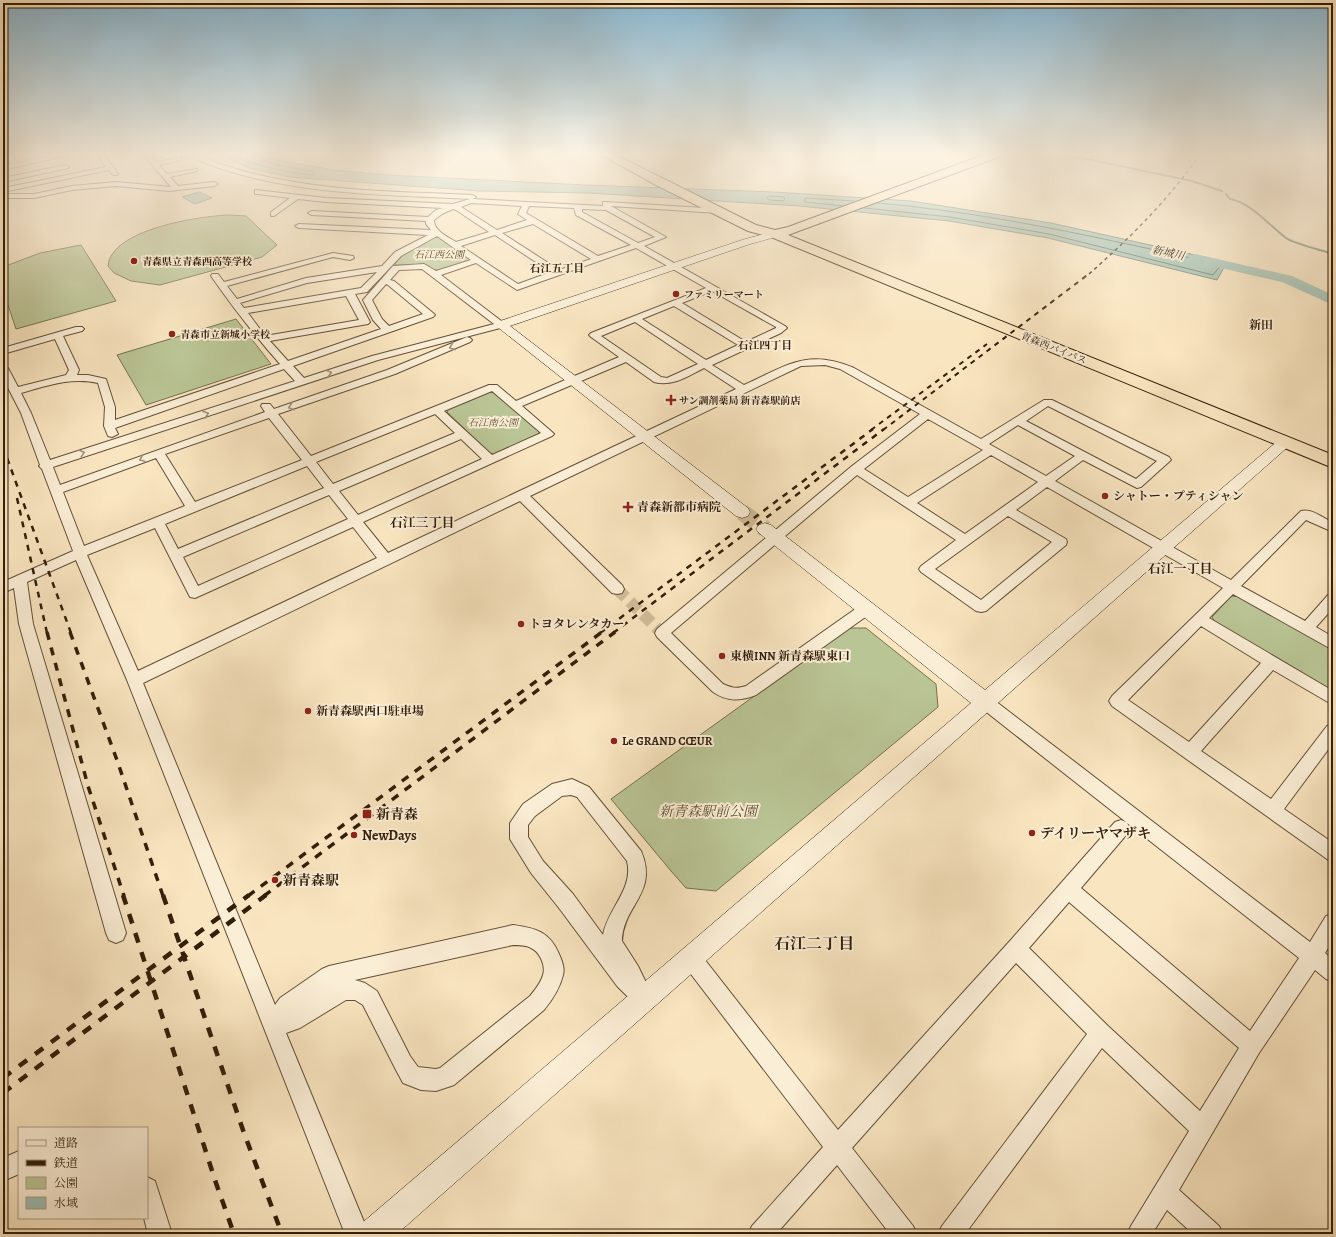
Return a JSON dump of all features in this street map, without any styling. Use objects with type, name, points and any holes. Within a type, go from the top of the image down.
[{"type":"highway","name":"青森西バイパス","points":[[717,211],[752,228],[775,234],[1333,462]]},
{"type":"highway","name":"青森西バイパス","points":[[732,211],[766,226],[775,234]]},
{"type":"highway","points":[[775,234],[792,230],[844,211]]},
{"type":"street","points":[[274,214],[278,211]]},
{"type":"street","points":[[314,211],[300,226],[437,233]]},
{"type":"street","points":[[312,213],[430,219],[442,211]]},
{"type":"street","points":[[462,211],[558,273]]},
{"type":"street","points":[[523,211],[522,214],[597,259]]},
{"type":"street","points":[[578,211],[579,213],[675,266],[779,325],[782,328],[668,381],[658,380],[594,335],[713,288]]},
{"type":"street","points":[[430,219],[430,224],[437,233],[517,287],[662,237],[613,211]]},
{"type":"street","points":[[455,245],[534,221]]},
{"type":"street","points":[[241,311],[350,294],[364,290],[402,251],[437,233]]},
{"type":"street","points":[[45,466],[375,358],[501,325],[746,242],[775,234]]},
{"type":"street","points":[[222,285],[333,255],[350,258]]},
{"type":"street","points":[[435,274],[478,260]]},
{"type":"street","points":[[388,330],[378,320],[367,300],[396,268],[424,266],[742,512]]},
{"type":"street","points":[[235,302],[306,282],[384,268]]},
{"type":"street","points":[[215,276],[263,339],[302,382]]},
{"type":"street","points":[[109,426],[430,315],[391,283],[384,280]]},
{"type":"street","points":[[263,339],[364,322],[350,294]]},
{"type":"street","points":[[675,303],[746,346]]},
{"type":"street","points":[[636,319],[743,389]]},
{"type":"street","points":[[55,491],[391,372],[501,325]]},
{"type":"street","points":[[3,351],[79,329]]},
{"type":"street","points":[[58,335],[74,370],[70,378]]},
{"type":"street","points":[[514,406],[626,358]]},
{"type":"street","points":[[134,680],[799,362],[819,361],[831,362],[850,370],[1333,644]]},
{"type":"street","points":[[3,368],[26,413],[55,491],[134,680],[357,1234]]},
{"type":"street","points":[[15,391],[60,379],[88,378],[102,381],[110,407],[109,426],[115,442]]},
{"type":"street","points":[[3,588],[80,553],[493,387],[548,434],[195,593],[158,522]]},
{"type":"street","points":[[259,397],[386,560]]},
{"type":"street","points":[[908,503],[986,447],[1018,421],[1048,402],[1165,460],[1137,484],[1018,421]]},
{"type":"street","points":[[437,410],[490,460]]},
{"type":"street","points":[[866,609],[751,691],[741,695],[728,694],[718,688],[662,633],[770,532],[856,469],[927,414]]},
{"type":"street","points":[[176,555],[462,434]]},
{"type":"street","points":[[373,1234],[1285,442]]},
{"type":"street","points":[[159,453],[192,508]]},
{"type":"street","points":[[1007,510],[1061,542],[981,607],[926,569],[965,540],[1083,455]]},
{"type":"street","points":[[856,469],[965,540]]},
{"type":"street","points":[[521,495],[618,589]]},
{"type":"street","points":[[1333,528],[1305,514],[1117,701],[1333,853]]},
{"type":"street","points":[[770,532],[866,609],[1333,972]]},
{"type":"street","points":[[20,580],[26,624],[116,933]]},
{"type":"street","points":[[1306,629],[1333,599]]},
{"type":"street","points":[[1200,619],[1333,699]]},
{"type":"street","points":[[1190,752],[1271,662]]},
{"type":"street","points":[[1273,810],[1333,731]]},
{"type":"street","points":[[572,788],[583,792],[635,857],[639,868],[637,886],[616,923],[612,944],[644,999],[624,979],[566,902],[537,867],[519,839],[519,823],[529,810],[558,789],[572,788]]},
{"type":"street","points":[[760,1234],[1016,949],[1121,828]]},
{"type":"street","points":[[1066,891],[1076,895],[1252,1046]]},
{"type":"street","points":[[1138,1234],[1252,1046],[1333,922]]},
{"type":"street","points":[[513,935],[526,936],[541,942],[552,958],[554,974],[546,991],[536,1003],[446,1077],[436,1080],[421,1079],[411,1075],[403,1063],[370,998],[358,990],[344,990],[293,1021],[273,1025],[287,1005],[329,976],[513,935]]},
{"type":"street","points":[[1016,949],[1101,1033],[1202,1128]]},
{"type":"street","points":[[691,958],[905,1234]]},
{"type":"street","points":[[950,1234],[1101,1033]]},
{"type":"street","points":[[3,1170],[18,1162]]},
{"type":"street","points":[[148,1192],[160,1234]]},
{"type":"street","points":[[1164,1192],[1211,1234]]},
{"type":"green space","points":[[229,215],[246,216],[277,245],[262,257],[160,285],[131,281],[114,273],[108,266],[113,253],[124,243],[140,234],[179,222],[198,218]]},
{"type":"green space","name":"石江西公園","points":[[434,237],[441,238],[470,259],[469,261],[441,270],[434,270],[427,265],[394,265],[407,252]]},
{"type":"green space","points":[[81,245],[116,301],[16,329],[3,290],[3,267],[40,253]]},
{"type":"green space","points":[[236,319],[271,364],[146,405],[117,355]]},
{"type":"green space","name":"石江南公園","points":[[487,392],[495,393],[540,431],[538,435],[498,453],[491,454],[447,412],[448,408]]},
{"type":"green space","points":[[1231,596],[1243,597],[1333,648],[1333,694],[1216,624],[1212,617]]},
{"type":"green space","name":"新青森駅前公園","points":[[849,628],[866,628],[936,684],[938,707],[716,891],[686,888],[611,799]]},
{"type":"water","points":[[846,211],[973,211],[1051,223],[1227,262],[1217,280],[1048,238],[949,221]]},
{"type":"waterway","points":[[1254,211],[1286,238],[1302,245],[1333,254]]},
{"type":"waterway","name":"新城川","points":[[1195,258],[1287,279],[1333,301]]},
{"type":"tunnel","points":[[742,512],[765,529]]},
{"type":"tunnel","points":[[617,589],[662,633]]},
{"type":"railway","points":[[1089,274],[1120,246],[1155,211]]},
{"type":"railway","points":[[883,430],[1090,273]]},
{"type":"railway","points":[[871,430],[987,344]]},
{"type":"railway","points":[[600,633],[873,429]]},
{"type":"railway","points":[[613,633],[884,429]]},
{"type":"railway","points":[[3,447],[71,633]]},
{"type":"railway","points":[[17,498],[47,633]]},
{"type":"railway","points":[[47,632],[88,786],[124,896]]},
{"type":"railway","points":[[70,632],[118,763],[163,896]]},
{"type":"railway","points":[[248,896],[602,632]]},
{"type":"railway","points":[[264,896],[615,632]]},
{"type":"railway","points":[[123,895],[147,971]]},
{"type":"railway","points":[[163,895],[180,946]]},
{"type":"railway","points":[[180,946],[249,895]]},
{"type":"railway","points":[[184,957],[266,895]]},
{"type":"railway","points":[[147,971],[180,946]]},
{"type":"railway","points":[[180,946],[184,957]]},
{"type":"railway","points":[[151,982],[184,957]]},
{"type":"railway","points":[[184,957],[244,1133],[282,1234]]},
{"type":"railway","points":[[3,1078],[147,971]]},
{"type":"railway","points":[[147,971],[151,982]]},
{"type":"railway","points":[[3,1093],[151,982]]},
{"type":"railway","points":[[151,982],[234,1234]]},
{"type":"place","name":"青森県立青森西高等学校","points":[[134,261]]},
{"type":"place","name":"ファミリーマート","points":[[676,294]]},
{"type":"place","name":"青森市立新城小学校","points":[[172,334]]},
{"type":"place","name":"サン調剤薬局 新青森駅前店","points":[[671,400]]},
{"type":"place","name":"シャトー・プティシャン","points":[[1105,496]]},
{"type":"place","name":"青森新都市病院","points":[[628,507]]},
{"type":"place","name":"トヨタレンタカー","points":[[521,624]]},
{"type":"place","name":"東横INN 新青森駅東口","points":[[722,656]]},
{"type":"place","name":"新青森駅西口駐車場","points":[[308,711]]},
{"type":"place","name":"Le GRAND CŒUR","points":[[614,741]]},
{"type":"place","name":"新青森","points":[[367,814]]},
{"type":"place","name":"デイリーヤマザキ","points":[[1032,833]]},
{"type":"place","name":"NewDays","points":[[354,835]]},
{"type":"place","name":"新青森駅","points":[[275,880]]},
{"type":"district","name":"石江五丁目","points":[[557,268]]},
{"type":"district","name":"新田","points":[[1261,325]]},
{"type":"district","name":"石江四丁目","points":[[765,345]]},
{"type":"district","name":"石江三丁目","points":[[422,522]]},
{"type":"district","name":"石江一丁目","points":[[1180,568]]},
{"type":"district","name":"石江二丁目","points":[[814,944]]}]
